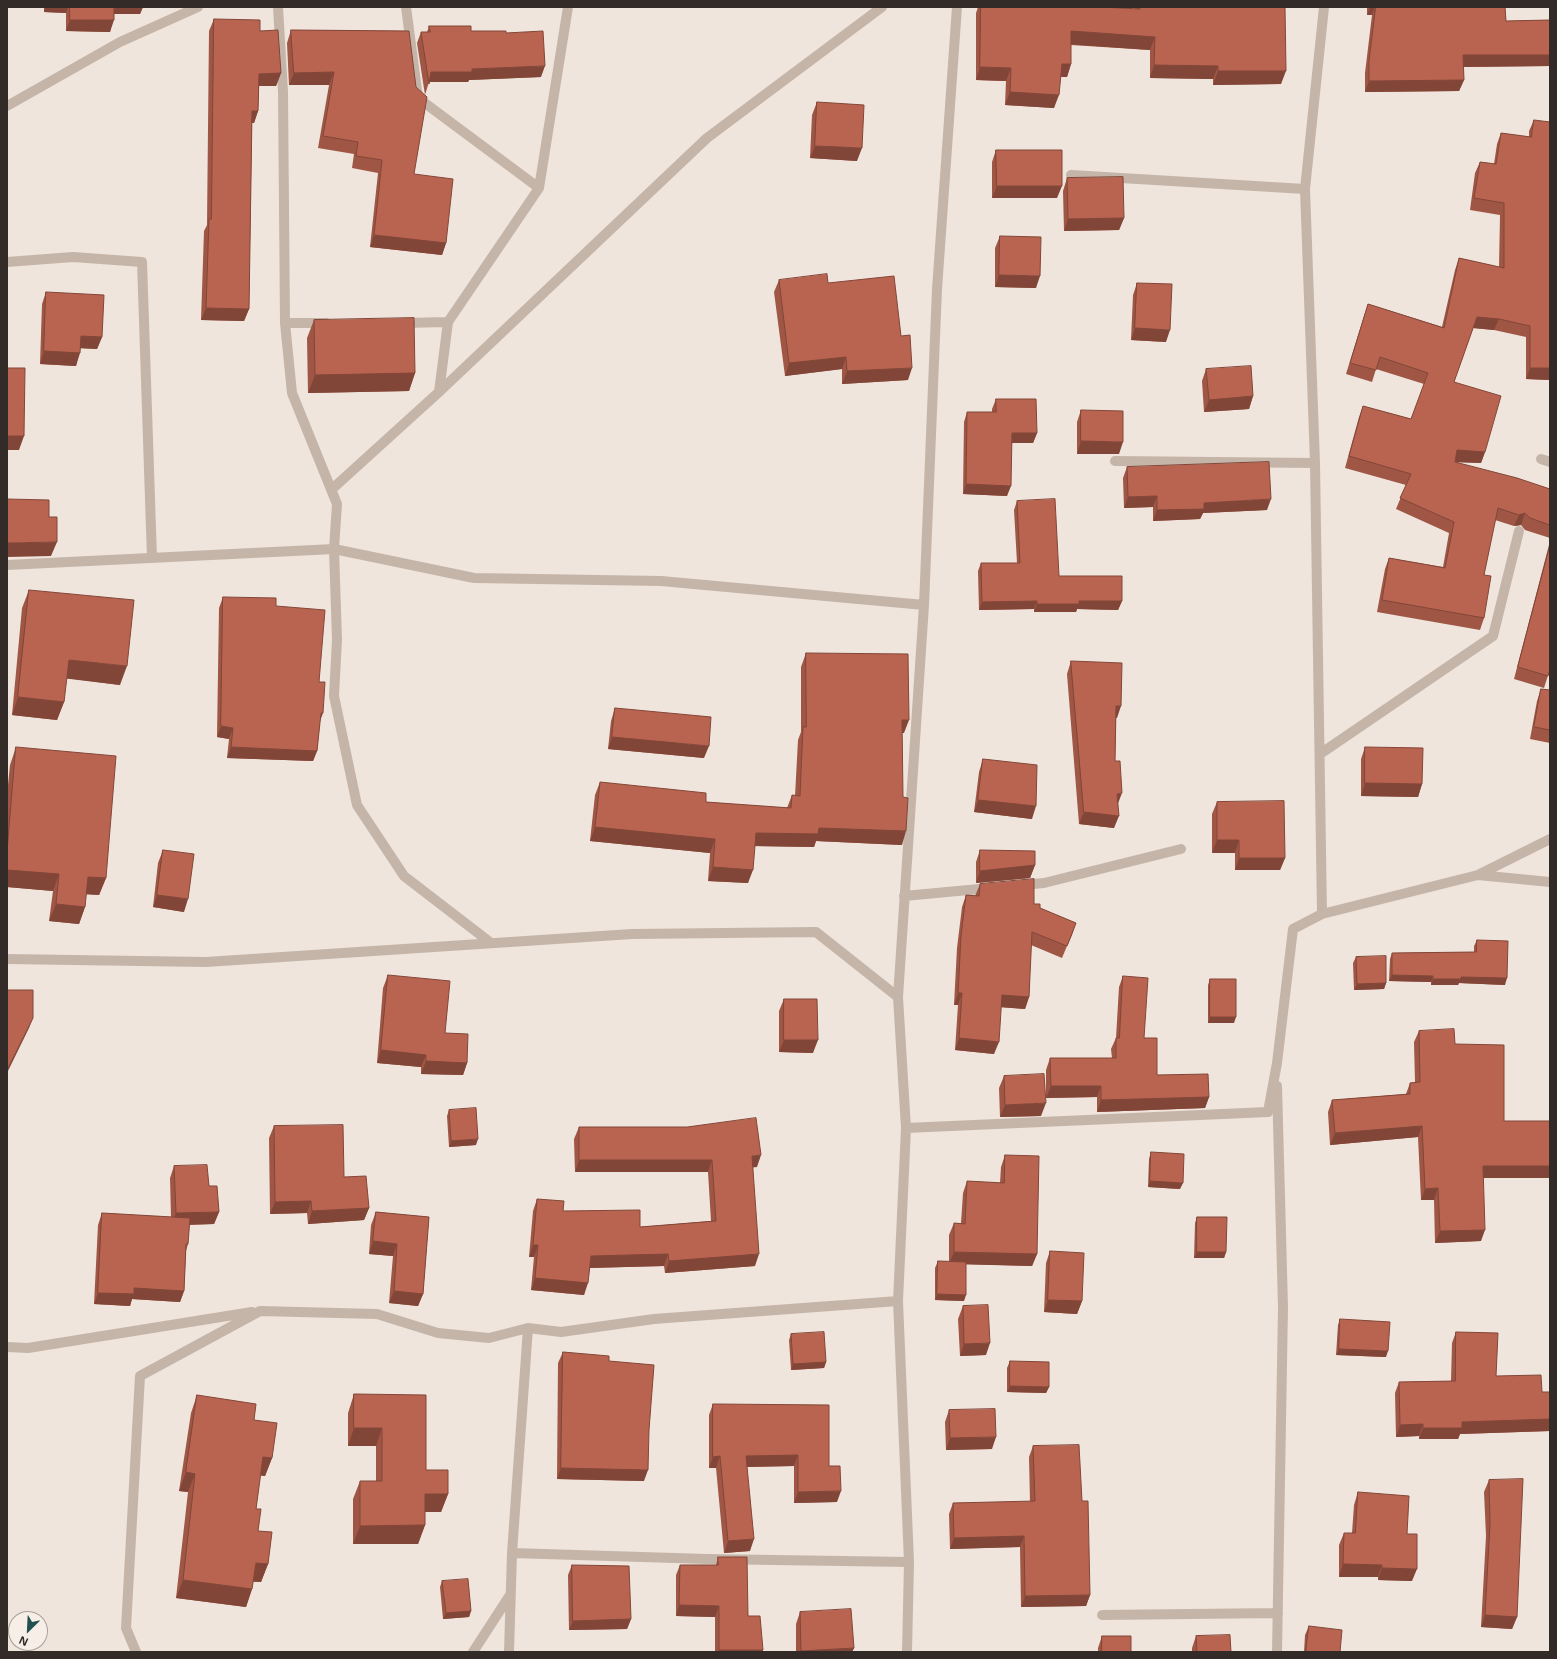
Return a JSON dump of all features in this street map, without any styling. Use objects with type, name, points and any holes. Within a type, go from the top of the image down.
[{"type":"street","points":[[7,106],[120,42],[198,7]]},
{"type":"street","points":[[278,7],[282,92],[285,323],[292,393],[337,504],[334,549],[337,640],[334,696],[357,805],[404,876],[491,943]]},
{"type":"street","points":[[406,7],[418,98],[539,188]]},
{"type":"street","points":[[439,392],[448,322],[539,188],[568,7]]},
{"type":"street","points":[[331,490],[439,392],[708,138],[882,7]]},
{"type":"street","points":[[906,1652],[909,1562],[898,1301],[906,1128],[898,997],[924,605],[937,289],[956,7]]},
{"type":"street","points":[[1322,914],[1315,464],[1305,189],[1324,7]]},
{"type":"street","points":[[1071,175],[1305,189]]},
{"type":"street","points":[[7,262],[73,257],[142,262],[152,558]]},
{"type":"street","points":[[394,323],[448,322]]},
{"type":"street","points":[[285,323],[340,323]]},
{"type":"street","points":[[1115,461],[1315,464]]},
{"type":"street","points":[[1320,754],[1493,636],[1519,531]]},
{"type":"street","points":[[7,565],[334,549],[474,578],[661,581],[924,605]]},
{"type":"street","points":[[906,1128],[1268,1112],[1276,1063],[1293,929],[1322,914],[1478,875],[1550,839]]},
{"type":"street","points":[[1013,886],[1044,883],[1181,849]]},
{"type":"street","points":[[1478,875],[1550,882]]},
{"type":"street","points":[[904,896],[998,887]]},
{"type":"street","points":[[7,959],[206,962],[632,934],[816,932],[898,997]]},
{"type":"street","points":[[1276,1063],[1283,1307],[1277,1652]]},
{"type":"street","points":[[7,1347],[28,1348],[260,1311],[377,1314],[438,1333],[489,1338],[528,1328],[561,1332],[654,1319],[898,1301]]},
{"type":"street","points":[[136,1652],[126,1628],[140,1376],[260,1311]]},
{"type":"street","points":[[509,1652],[512,1553],[528,1328]]},
{"type":"street","points":[[512,1553],[707,1559],[909,1562]]},
{"type":"street","points":[[473,1652],[510,1595]]},
{"type":"street","points":[[1102,1614],[1278,1613]]},
{"type":"building","points":[[70,7],[114,7],[114,20],[70,20]]},
{"type":"building","points":[[981,7],[1100,7],[1140,9],[1140,7],[1285,7],[1286,71],[1218,71],[1218,66],[1154,65],[1155,37],[1071,31],[1071,64],[1062,64],[1059,95],[1010,92],[1011,68],[980,67]]},
{"type":"building","points":[[1376,7],[1505,7],[1506,21],[1550,20],[1550,55],[1463,55],[1464,80],[1369,81],[1369,61]]},
{"type":"building","points":[[214,19],[260,20],[260,31],[278,30],[281,73],[259,74],[258,111],[252,111],[249,309],[206,308],[209,219],[211,219]]},
{"type":"building","points":[[429,26],[471,26],[471,31],[506,31],[506,33],[543,31],[545,66],[472,69],[472,72],[431,72],[429,84],[421,32],[430,32]]},
{"type":"building","points":[[291,30],[409,31],[416,87],[427,97],[414,174],[453,179],[446,243],[374,235],[382,160],[356,156],[358,142],[323,136],[334,72],[294,73]]},
{"type":"building","points":[[817,102],[864,105],[862,148],[815,146]]},
{"type":"building","points":[[1534,120],[1550,122],[1550,368],[1530,368],[1530,326],[1499,319],[1477,317],[1454,382],[1501,396],[1485,452],[1457,450],[1455,462],[1517,478],[1550,489],[1550,525],[1530,518],[1525,513],[1519,515],[1498,508],[1484,575],[1491,576],[1484,618],[1382,600],[1389,558],[1445,568],[1454,522],[1400,498],[1411,474],[1349,456],[1363,406],[1411,419],[1428,373],[1380,357],[1376,370],[1350,363],[1368,304],[1444,328],[1459,258],[1504,268],[1504,203],[1474,198],[1480,162],[1496,164],[1501,133],[1531,137]]},
{"type":"building","points":[[996,150],[1062,150],[1062,186],[997,186]]},
{"type":"building","points":[[1123,177],[1124,218],[1068,219],[1067,178]]},
{"type":"building","points":[[1000,236],[1041,237],[1040,276],[999,275]]},
{"type":"building","points":[[827,274],[828,283],[894,276],[901,336],[910,335],[912,368],[847,371],[846,357],[789,363],[779,280]]},
{"type":"building","points":[[1137,283],[1172,284],[1170,330],[1135,328]]},
{"type":"building","points":[[46,292],[104,295],[102,337],[81,336],[80,353],[44,351]]},
{"type":"building","points":[[414,318],[415,373],[315,375],[314,320]]},
{"type":"building","points":[[1251,366],[1253,396],[1209,400],[1206,369]]},
{"type":"building","points":[[7,368],[25,368],[24,436],[7,436]]},
{"type":"building","points":[[996,399],[1036,399],[1037,433],[1012,433],[1011,486],[966,484],[967,412],[996,412]]},
{"type":"building","points":[[1081,410],[1123,411],[1123,442],[1081,441]]},
{"type":"building","points":[[1269,462],[1271,499],[1204,503],[1204,509],[1157,510],[1157,496],[1128,497],[1127,467]]},
{"type":"building","points":[[7,499],[49,500],[49,517],[57,517],[57,542],[7,543]]},
{"type":"building","points":[[1055,499],[1059,576],[1122,576],[1122,601],[1079,601],[1079,604],[1037,604],[1037,601],[982,602],[981,563],[1020,563],[1017,501]]},
{"type":"building","points":[[1550,545],[1550,669],[1548,676],[1518,667]]},
{"type":"building","points":[[29,590],[134,600],[127,666],[69,660],[64,702],[18,697]]},
{"type":"building","points":[[223,597],[276,598],[276,606],[325,610],[319,682],[325,682],[323,713],[321,713],[317,751],[231,747],[233,728],[221,726]]},
{"type":"building","points":[[806,653],[908,654],[909,720],[902,720],[903,797],[908,798],[906,831],[819,828],[818,834],[756,833],[753,870],[713,867],[715,839],[595,827],[600,782],[706,793],[706,802],[791,808],[792,795],[800,796],[803,727],[806,727]]},
{"type":"building","points":[[1071,661],[1122,663],[1121,706],[1116,706],[1115,761],[1120,761],[1122,793],[1117,794],[1119,816],[1084,812]]},
{"type":"building","points":[[1541,689],[1550,690],[1550,730],[1534,727]]},
{"type":"building","points":[[615,708],[711,717],[709,746],[612,737]]},
{"type":"building","points":[[16,747],[116,756],[106,878],[88,877],[85,907],[56,904],[59,874],[7,870],[7,852]]},
{"type":"building","points":[[1365,747],[1423,748],[1422,784],[1365,783]]},
{"type":"building","points":[[983,759],[1037,765],[1036,806],[978,800]]},
{"type":"building","points":[[1284,801],[1285,858],[1239,858],[1239,840],[1217,840],[1217,802]]},
{"type":"building","points":[[163,850],[194,854],[188,899],[157,895]]},
{"type":"building","points":[[980,850],[1035,851],[1035,865],[980,871]]},
{"type":"building","points":[[1034,879],[1034,904],[1040,904],[1040,908],[1076,923],[1067,946],[1032,932],[1029,997],[1002,995],[999,1042],[959,1038],[962,993],[958,993],[961,936],[966,895],[979,896],[980,884]]},
{"type":"building","points":[[1477,940],[1508,941],[1507,978],[1461,977],[1461,979],[1433,979],[1433,976],[1392,975],[1392,953],[1476,952]]},
{"type":"building","points":[[1386,956],[1386,983],[1357,984],[1356,957]]},
{"type":"building","points":[[388,975],[450,981],[445,1033],[468,1034],[467,1063],[426,1061],[426,1055],[381,1050]]},
{"type":"building","points":[[1123,976],[1148,978],[1144,1038],[1157,1038],[1157,1075],[1208,1074],[1209,1097],[1101,1100],[1101,1086],[1051,1086],[1050,1058],[1116,1058],[1116,1038],[1119,1038]]},
{"type":"building","points":[[1210,979],[1236,979],[1236,1017],[1210,1017]]},
{"type":"building","points":[[7,990],[33,990],[33,1018],[8,1068],[7,1068]]},
{"type":"building","points":[[784,999],[817,999],[818,1040],[784,1040]]},
{"type":"building","points":[[1454,1029],[1455,1044],[1504,1045],[1504,1121],[1550,1121],[1550,1166],[1483,1166],[1485,1230],[1440,1231],[1438,1188],[1425,1189],[1422,1126],[1335,1133],[1332,1100],[1410,1094],[1410,1083],[1420,1082],[1419,1031]]},
{"type":"building","points":[[1044,1074],[1046,1103],[1005,1105],[1004,1076]]},
{"type":"building","points":[[476,1108],[478,1139],[451,1141],[449,1110]]},
{"type":"building","points":[[756,1118],[761,1155],[752,1156],[759,1254],[669,1261],[668,1254],[591,1256],[588,1283],[535,1278],[538,1245],[533,1245],[537,1199],[564,1201],[563,1211],[640,1210],[640,1227],[716,1221],[712,1160],[579,1160],[579,1127],[687,1127]]},
{"type":"building","points":[[343,1125],[344,1177],[366,1176],[369,1208],[312,1211],[311,1201],[275,1202],[274,1126]]},
{"type":"building","points":[[1151,1152],[1184,1154],[1183,1183],[1150,1181]]},
{"type":"building","points":[[1005,1155],[1039,1156],[1037,1254],[954,1252],[954,1223],[965,1224],[967,1181],[1004,1183]]},
{"type":"building","points":[[207,1165],[209,1186],[217,1186],[219,1212],[176,1213],[174,1166]]},
{"type":"building","points":[[376,1212],[429,1217],[423,1294],[394,1291],[397,1244],[373,1241]]},
{"type":"building","points":[[102,1213],[190,1218],[188,1244],[186,1244],[184,1291],[134,1288],[134,1294],[98,1293]]},
{"type":"building","points":[[1197,1217],[1227,1217],[1226,1252],[1197,1252]]},
{"type":"building","points":[[1050,1251],[1084,1253],[1082,1301],[1048,1300]]},
{"type":"building","points":[[938,1261],[966,1262],[966,1295],[937,1294]]},
{"type":"building","points":[[988,1305],[990,1343],[964,1344],[963,1306]]},
{"type":"building","points":[[1340,1319],[1390,1322],[1388,1351],[1339,1349]]},
{"type":"building","points":[[824,1332],[826,1362],[793,1364],[791,1334]]},
{"type":"building","points":[[1456,1332],[1498,1333],[1496,1376],[1541,1375],[1542,1392],[1550,1392],[1550,1419],[1462,1422],[1462,1428],[1423,1428],[1423,1424],[1400,1425],[1399,1382],[1455,1381]]},
{"type":"building","points":[[563,1352],[609,1356],[609,1361],[654,1365],[649,1430],[648,1470],[561,1468]]},
{"type":"building","points":[[1010,1361],[1049,1362],[1049,1387],[1010,1386]]},
{"type":"building","points":[[354,1394],[426,1395],[426,1470],[448,1470],[448,1494],[425,1494],[425,1525],[360,1526],[360,1481],[382,1481],[382,1428],[354,1428]]},
{"type":"building","points":[[197,1395],[256,1404],[254,1420],[277,1423],[272,1458],[263,1457],[256,1509],[261,1509],[258,1531],[272,1532],[268,1564],[256,1563],[252,1589],[183,1580],[195,1474],[186,1472]]},
{"type":"building","points":[[713,1404],[829,1405],[829,1466],[840,1466],[841,1491],[798,1492],[798,1455],[746,1456],[754,1539],[728,1541],[720,1456],[713,1457]]},
{"type":"building","points":[[995,1409],[996,1437],[950,1438],[949,1410]]},
{"type":"building","points":[[1079,1445],[1082,1501],[1088,1501],[1090,1595],[1025,1596],[1024,1536],[954,1538],[953,1503],[1035,1501],[1033,1446]]},
{"type":"building","points":[[1523,1479],[1517,1617],[1485,1615],[1490,1523],[1489,1480]]},
{"type":"building","points":[[1358,1492],[1409,1496],[1407,1534],[1417,1534],[1417,1569],[1382,1568],[1382,1565],[1343,1564],[1344,1533],[1355,1533]]},
{"type":"building","points":[[718,1557],[747,1557],[748,1616],[760,1616],[763,1650],[719,1650],[719,1606],[679,1605],[680,1565],[718,1565]]},
{"type":"building","points":[[572,1565],[629,1566],[631,1619],[573,1621]]},
{"type":"building","points":[[468,1579],[471,1611],[446,1613],[442,1581]]},
{"type":"building","points":[[851,1609],[854,1648],[801,1651],[800,1612]]},
{"type":"building","points":[[1309,1626],[1342,1630],[1340,1652],[1306,1652]]},
{"type":"building","points":[[1230,1635],[1231,1652],[1197,1652],[1196,1636]]},
{"type":"building","points":[[1102,1636],[1131,1636],[1131,1652],[1102,1652]]}]
